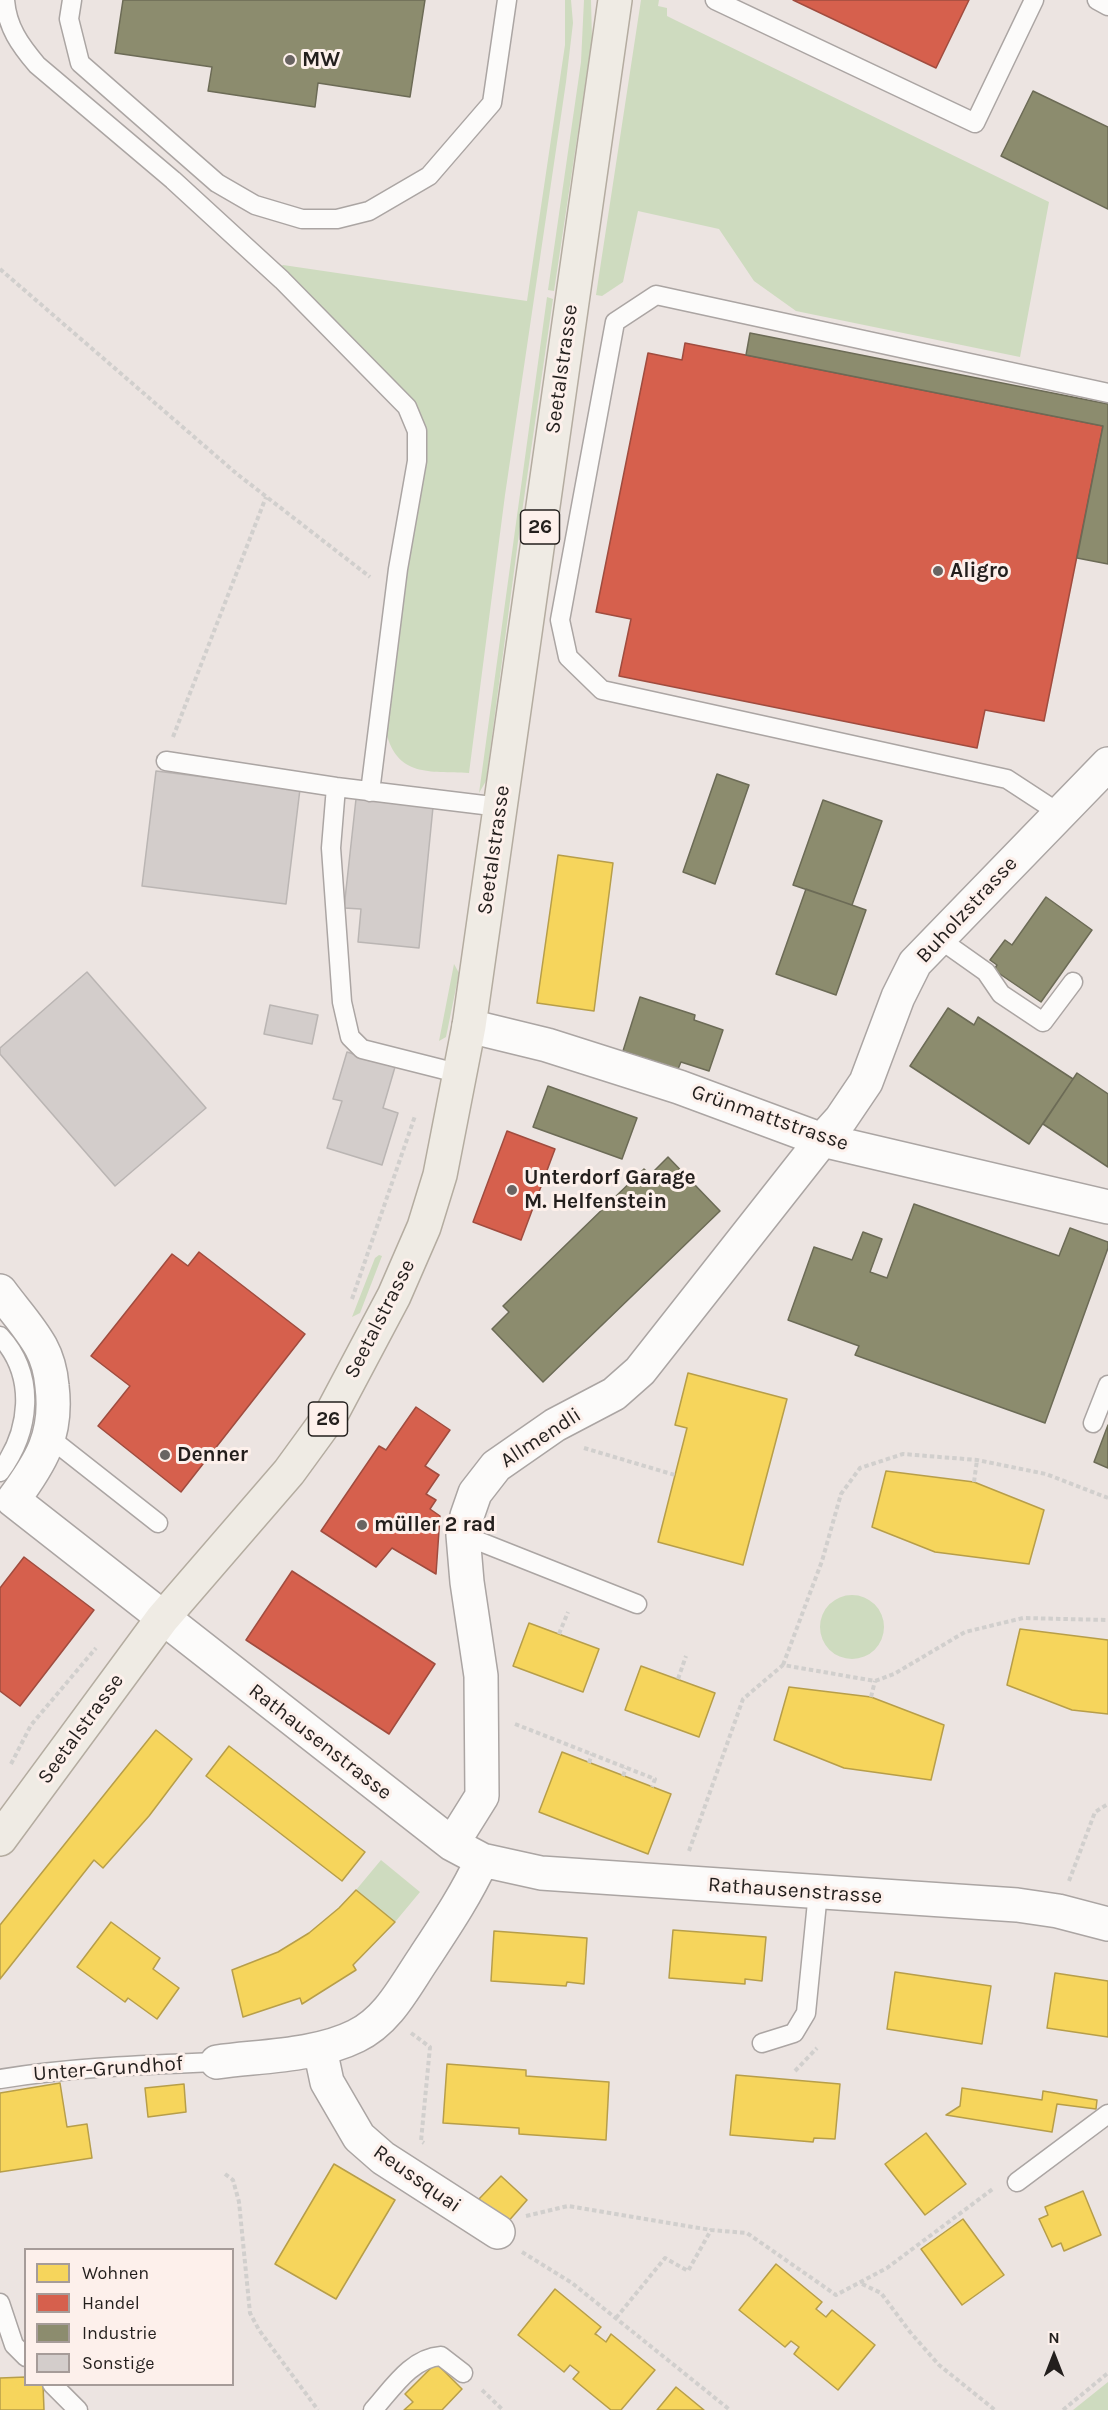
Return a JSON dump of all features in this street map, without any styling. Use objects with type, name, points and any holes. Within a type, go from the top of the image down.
[{"type":"main road","name":"Seetalstrasse","points":[[0,1839],[162,1618],[290,1472],[332,1413],[394,1296],[424,1227],[440,1175],[469,1026],[615,0]]},
{"type":"street","name":"Buholzstrasse","points":[[822,1140],[841,1119],[866,1082],[898,997],[915,963],[1108,764]]},
{"type":"street","name":"Grünmattstrasse","points":[[469,1026],[547,1045],[679,1087],[822,1140],[1108,1207]]},
{"type":"street","name":"Allmendli","points":[[452,1844],[482,1796],[481,1676],[467,1582],[464,1535],[467,1516],[475,1493],[496,1466],[555,1425],[614,1394],[640,1371],[822,1140]]},
{"type":"street","points":[[0,1291],[42,1347],[51,1376],[54,1406],[50,1438],[34,1472],[6,1492],[162,1618]]},
{"type":"street","name":"Rathausenstrasse","points":[[162,1618],[452,1844],[482,1860],[541,1873],[1017,1905],[1058,1911],[1108,1924]]},
{"type":"street","points":[[217,2062],[320,2049],[354,2037],[372,2027],[385,2014],[465,1896],[482,1860]]},
{"type":"street","name":"Reussquai","points":[[320,2049],[327,2082],[359,2137],[383,2158],[514,2231]]},
{"type":"lane","points":[[5,0],[10,27],[20,46],[37,65],[173,180],[274,272],[407,407],[417,431],[417,461],[395,596],[370,792]]},
{"type":"lane","points":[[72,0],[69,19],[80,63],[217,183],[255,205],[302,219],[337,219],[369,212],[429,176],[492,103],[507,0]]},
{"type":"lane","points":[[715,0],[975,123],[1034,0]]},
{"type":"lane","points":[[1097,0],[1108,6]]},
{"type":"lane","points":[[1059,813],[1007,779],[602,690],[568,657],[560,620],[615,322],[656,295],[1108,393]]},
{"type":"lane","points":[[166,761],[370,792],[500,807]]},
{"type":"lane","points":[[336,787],[331,848],[342,1002],[350,1037],[362,1049],[461,1074]]},
{"type":"lane","points":[[938,938],[986,972],[1001,994],[1043,1022],[1073,982]]},
{"type":"lane","points":[[0,1336],[20,1364],[26,1394],[23,1428],[13,1455],[6,1492]]},
{"type":"lane","points":[[1093,1423],[1108,1384]]},
{"type":"lane","points":[[50,1438],[158,1523]]},
{"type":"lane","points":[[464,1535],[637,1604]]},
{"type":"lane","points":[[762,2043],[794,2033],[806,2013],[818,1892]]},
{"type":"lane","name":"Unter-Grundhof","points":[[0,2079],[35,2073],[123,2066],[217,2062]]},
{"type":"lane","points":[[1017,2182],[1108,2114]]},
{"type":"lane","points":[[0,2303],[14,2345],[24,2355]]},
{"type":"lane","points":[[373,2410],[417,2363],[429,2357],[441,2355],[463,2373]]},
{"type":"lane","points":[[53,2386],[78,2410]]},
{"type":"path","points":[[0,269],[219,459],[395,596]]},
{"type":"path","points":[[166,761],[197,671],[266,497]]},
{"type":"path","points":[[349,1308],[416,1114]]},
{"type":"path","points":[[555,1425],[578,1446],[675,1475]]},
{"type":"path","points":[[678,1883],[743,1699],[783,1665],[822,1561],[841,1494],[860,1468],[903,1454],[976,1460],[1046,1474],[1108,1498]]},
{"type":"path","points":[[974,1482],[976,1460]]},
{"type":"path","points":[[559,1634],[568,1612]]},
{"type":"path","points":[[783,1665],[875,1681],[894,1674],[965,1632],[1023,1618],[1108,1620]]},
{"type":"path","points":[[10,1765],[32,1725],[99,1644]]},
{"type":"path","points":[[678,1679],[686,1656]]},
{"type":"path","points":[[871,1697],[875,1681]]},
{"type":"path","points":[[481,1724],[507,1721],[655,1779],[652,1787]]},
{"type":"path","points":[[589,1763],[592,1754]]},
{"type":"path","points":[[623,1776],[626,1768]]},
{"type":"path","points":[[1058,1911],[1095,1812],[1108,1804]]},
{"type":"path","points":[[385,2014],[430,2047],[421,2140],[430,2148]]},
{"type":"path","points":[[225,2174],[233,2180],[239,2202],[250,2313],[259,2330],[318,2410]]},
{"type":"path","points":[[730,2410],[572,2283],[522,2253],[514,2231],[568,2206],[711,2230],[747,2232],[836,2295],[861,2284],[887,2268],[999,2184],[1017,2182]]},
{"type":"path","points":[[616,2318],[665,2258],[688,2271],[711,2230]]},
{"type":"path","points":[[861,2284],[881,2294],[939,2365],[995,2410]]},
{"type":"path","points":[[1063,2410],[1108,2373]]},
{"type":"green space","points":[[565,0],[571,0],[573,23],[566,82],[505,495],[469,773],[417,769],[398,757],[391,747],[386,732],[423,426],[278,268],[283,265],[527,301],[565,45]]},
{"type":"green space","points":[[584,0],[591,0],[592,39],[554,291],[548,290],[581,62]]},
{"type":"green space","points":[[641,0],[659,0],[658,6],[667,8],[667,16],[1049,202],[1020,357],[796,311],[754,281],[719,229],[638,211],[623,282],[602,296],[596,295]]},
{"type":"green space","points":[[547,297],[553,299],[486,781],[479,793]]},
{"type":"green space","points":[[454,964],[459,973],[446,1037],[439,1041]]},
{"type":"green space","points":[[382,1256],[360,1313],[352,1317],[375,1258]]},
{"type":"green space","points":[[852,1595],[875,1604],[884,1627],[875,1650],[852,1659],[829,1650],[820,1627],[829,1604]]},
{"type":"green space","points":[[381,1860],[420,1892],[395,1922],[356,1890]]},
{"type":"green space","points":[[1108,2382],[1108,2410],[1073,2410]]},
{"type":"building: Wohnen","points":[[558,855],[613,863],[594,1011],[537,1003]]},
{"type":"building: Wohnen","points":[[688,1373],[787,1399],[743,1565],[658,1542],[687,1428],[675,1425]]},
{"type":"building: Wohnen","points":[[886,1471],[974,1482],[1044,1510],[1029,1564],[935,1552],[872,1527]]},
{"type":"building: Wohnen","points":[[529,1623],[599,1649],[583,1692],[513,1666]]},
{"type":"building: Wohnen","points":[[1020,1629],[1108,1640],[1108,1714],[1072,1710],[1007,1685]]},
{"type":"building: Wohnen","points":[[641,1666],[715,1693],[699,1737],[625,1710]]},
{"type":"building: Wohnen","points":[[789,1687],[871,1697],[944,1725],[931,1780],[844,1768],[774,1740]]},
{"type":"building: Wohnen","points":[[156,1730],[192,1759],[149,1816],[103,1868],[94,1860],[0,1979],[0,1925]]},
{"type":"building: Wohnen","points":[[229,1746],[365,1852],[342,1881],[206,1776]]},
{"type":"building: Wohnen","points":[[562,1752],[671,1794],[648,1854],[539,1812]]},
{"type":"building: Wohnen","points":[[356,1890],[395,1922],[353,1965],[356,1970],[302,2004],[300,1998],[243,2017],[232,1970],[278,1952],[309,1933],[339,1908]]},
{"type":"building: Wohnen","points":[[111,1922],[160,1958],[153,1969],[179,1988],[157,2019],[128,1998],[125,2002],[77,1967]]},
{"type":"building: Wohnen","points":[[673,1930],[766,1937],[762,1981],[745,1979],[745,1984],[669,1978]]},
{"type":"building: Wohnen","points":[[494,1931],[587,1938],[584,1984],[567,1982],[566,1986],[491,1981]]},
{"type":"building: Wohnen","points":[[895,1972],[991,1986],[982,2044],[887,2029]]},
{"type":"building: Wohnen","points":[[1055,1973],[1108,1981],[1108,2037],[1047,2028]]},
{"type":"building: Wohnen","points":[[447,2064],[526,2070],[526,2076],[609,2082],[606,2140],[519,2134],[519,2128],[443,2123]]},
{"type":"building: Wohnen","points":[[736,2075],[840,2084],[835,2139],[814,2138],[813,2142],[730,2135]]},
{"type":"building: Wohnen","points":[[60,2083],[67,2127],[87,2124],[92,2158],[0,2172],[0,2093]]},
{"type":"building: Wohnen","points":[[184,2084],[186,2112],[148,2117],[145,2088]]},
{"type":"building: Wohnen","points":[[962,2088],[1042,2100],[1043,2091],[1097,2100],[1096,2109],[1057,2104],[1052,2132],[946,2115],[960,2106]]},
{"type":"building: Wohnen","points":[[926,2133],[966,2184],[925,2215],[885,2164]]},
{"type":"building: Wohnen","points":[[334,2164],[395,2200],[336,2299],[275,2264]]},
{"type":"building: Wohnen","points":[[501,2176],[527,2200],[506,2224],[479,2199]]},
{"type":"building: Wohnen","points":[[1083,2191],[1101,2235],[1064,2251],[1061,2243],[1052,2247],[1039,2219],[1048,2215],[1045,2207]]},
{"type":"building: Wohnen","points":[[963,2219],[1004,2275],[962,2305],[921,2249]]},
{"type":"building: Wohnen","points":[[776,2264],[822,2302],[816,2309],[826,2317],[832,2310],[875,2345],[838,2390],[794,2354],[799,2347],[791,2341],[785,2347],[739,2310]]},
{"type":"building: Wohnen","points":[[555,2289],[601,2327],[595,2334],[606,2342],[611,2334],[655,2370],[621,2410],[611,2410],[573,2379],[579,2372],[570,2365],[564,2372],[518,2335]]},
{"type":"building: Wohnen","points":[[436,2363],[462,2389],[442,2410],[404,2410],[413,2402],[405,2394]]},
{"type":"building: Wohnen","points":[[24,2377],[24,2386],[43,2386],[44,2410],[0,2410],[0,2378]]},
{"type":"building: Wohnen","points":[[676,2387],[704,2410],[657,2410]]},
{"type":"building: Handel","points":[[793,0],[969,0],[936,68]]},
{"type":"building: Handel","points":[[685,343],[1103,426],[1044,721],[985,710],[977,748],[619,676],[631,619],[596,612],[648,353],[682,360]]},
{"type":"building: Handel","points":[[507,1131],[555,1149],[521,1240],[473,1222]]},
{"type":"building: Handel","points":[[199,1252],[305,1334],[181,1492],[98,1426],[130,1386],[91,1356],[172,1254],[188,1266]]},
{"type":"building: Handel","points":[[416,1407],[450,1430],[425,1466],[439,1475],[426,1494],[436,1500],[430,1509],[440,1516],[436,1574],[392,1548],[376,1567],[321,1531],[379,1446],[386,1450]]},
{"type":"building: Handel","points":[[24,1557],[94,1610],[20,1706],[0,1691],[0,1588]]},
{"type":"building: Handel","points":[[292,1571],[435,1664],[389,1734],[246,1640]]},
{"type":"building: Industrie","name":"MW","points":[[123,0],[425,0],[410,97],[318,83],[315,107],[208,91],[212,67],[115,53]]},
{"type":"building: Industrie","points":[[1033,91],[1108,127],[1108,209],[1001,156]]},
{"type":"building: Industrie","points":[[750,333],[1108,404],[1108,564],[1077,558],[1103,426],[746,355]]},
{"type":"building: Industrie","points":[[717,774],[749,785],[715,884],[683,872]]},
{"type":"building: Industrie","points":[[823,800],[882,821],[852,905],[793,885]]},
{"type":"building: Industrie","points":[[806,889],[866,910],[836,995],[776,974]]},
{"type":"building: Industrie","points":[[1046,897],[1092,930],[1041,1002],[994,970],[997,965],[990,960],[1005,940],[1012,945]]},
{"type":"building: Industrie","points":[[640,997],[695,1015],[694,1020],[723,1030],[709,1071],[681,1062],[678,1069],[623,1051]]},
{"type":"building: Industrie","points":[[948,1008],[974,1025],[978,1017],[1073,1079],[1029,1144],[910,1066]]},
{"type":"building: Industrie","points":[[1077,1073],[1108,1094],[1108,1167],[1043,1124]]},
{"type":"building: Industrie","points":[[548,1086],[637,1118],[622,1159],[533,1127]]},
{"type":"building: Industrie","points":[[668,1157],[720,1211],[543,1382],[492,1329],[509,1312],[503,1306],[644,1169],[650,1175]]},
{"type":"building: Industrie","points":[[914,1204],[1059,1256],[1070,1228],[1108,1242],[1108,1248],[1045,1423],[855,1355],[859,1346],[788,1320],[814,1247],[852,1260],[863,1232],[882,1239],[870,1272],[887,1278]]},
{"type":"building: Industrie","points":[[1108,1425],[1108,1468],[1094,1462]]},
{"type":"building: Sonstige","points":[[156,771],[300,789],[286,904],[142,886]]},
{"type":"building: Sonstige","points":[[356,799],[433,807],[419,948],[358,942],[361,909],[344,908]]},
{"type":"building: Sonstige","points":[[87,972],[206,1108],[115,1186],[0,1054],[0,1048]]},
{"type":"building: Sonstige","points":[[270,1005],[318,1015],[312,1044],[264,1034]]},
{"type":"building: Sonstige","points":[[347,1052],[395,1067],[383,1108],[398,1113],[382,1165],[327,1148],[342,1101],[333,1099]]},
{"type":"place","name":"MW","points":[[290,60]]},
{"type":"place","name":"Aligro","points":[[938,571]]},
{"type":"place","name":"Unterdorf Garage M. Helfenstein","points":[[512,1190]]},
{"type":"place","name":"Denner","points":[[165,1455]]},
{"type":"place","name":"müller 2 rad","points":[[362,1525]]}]
